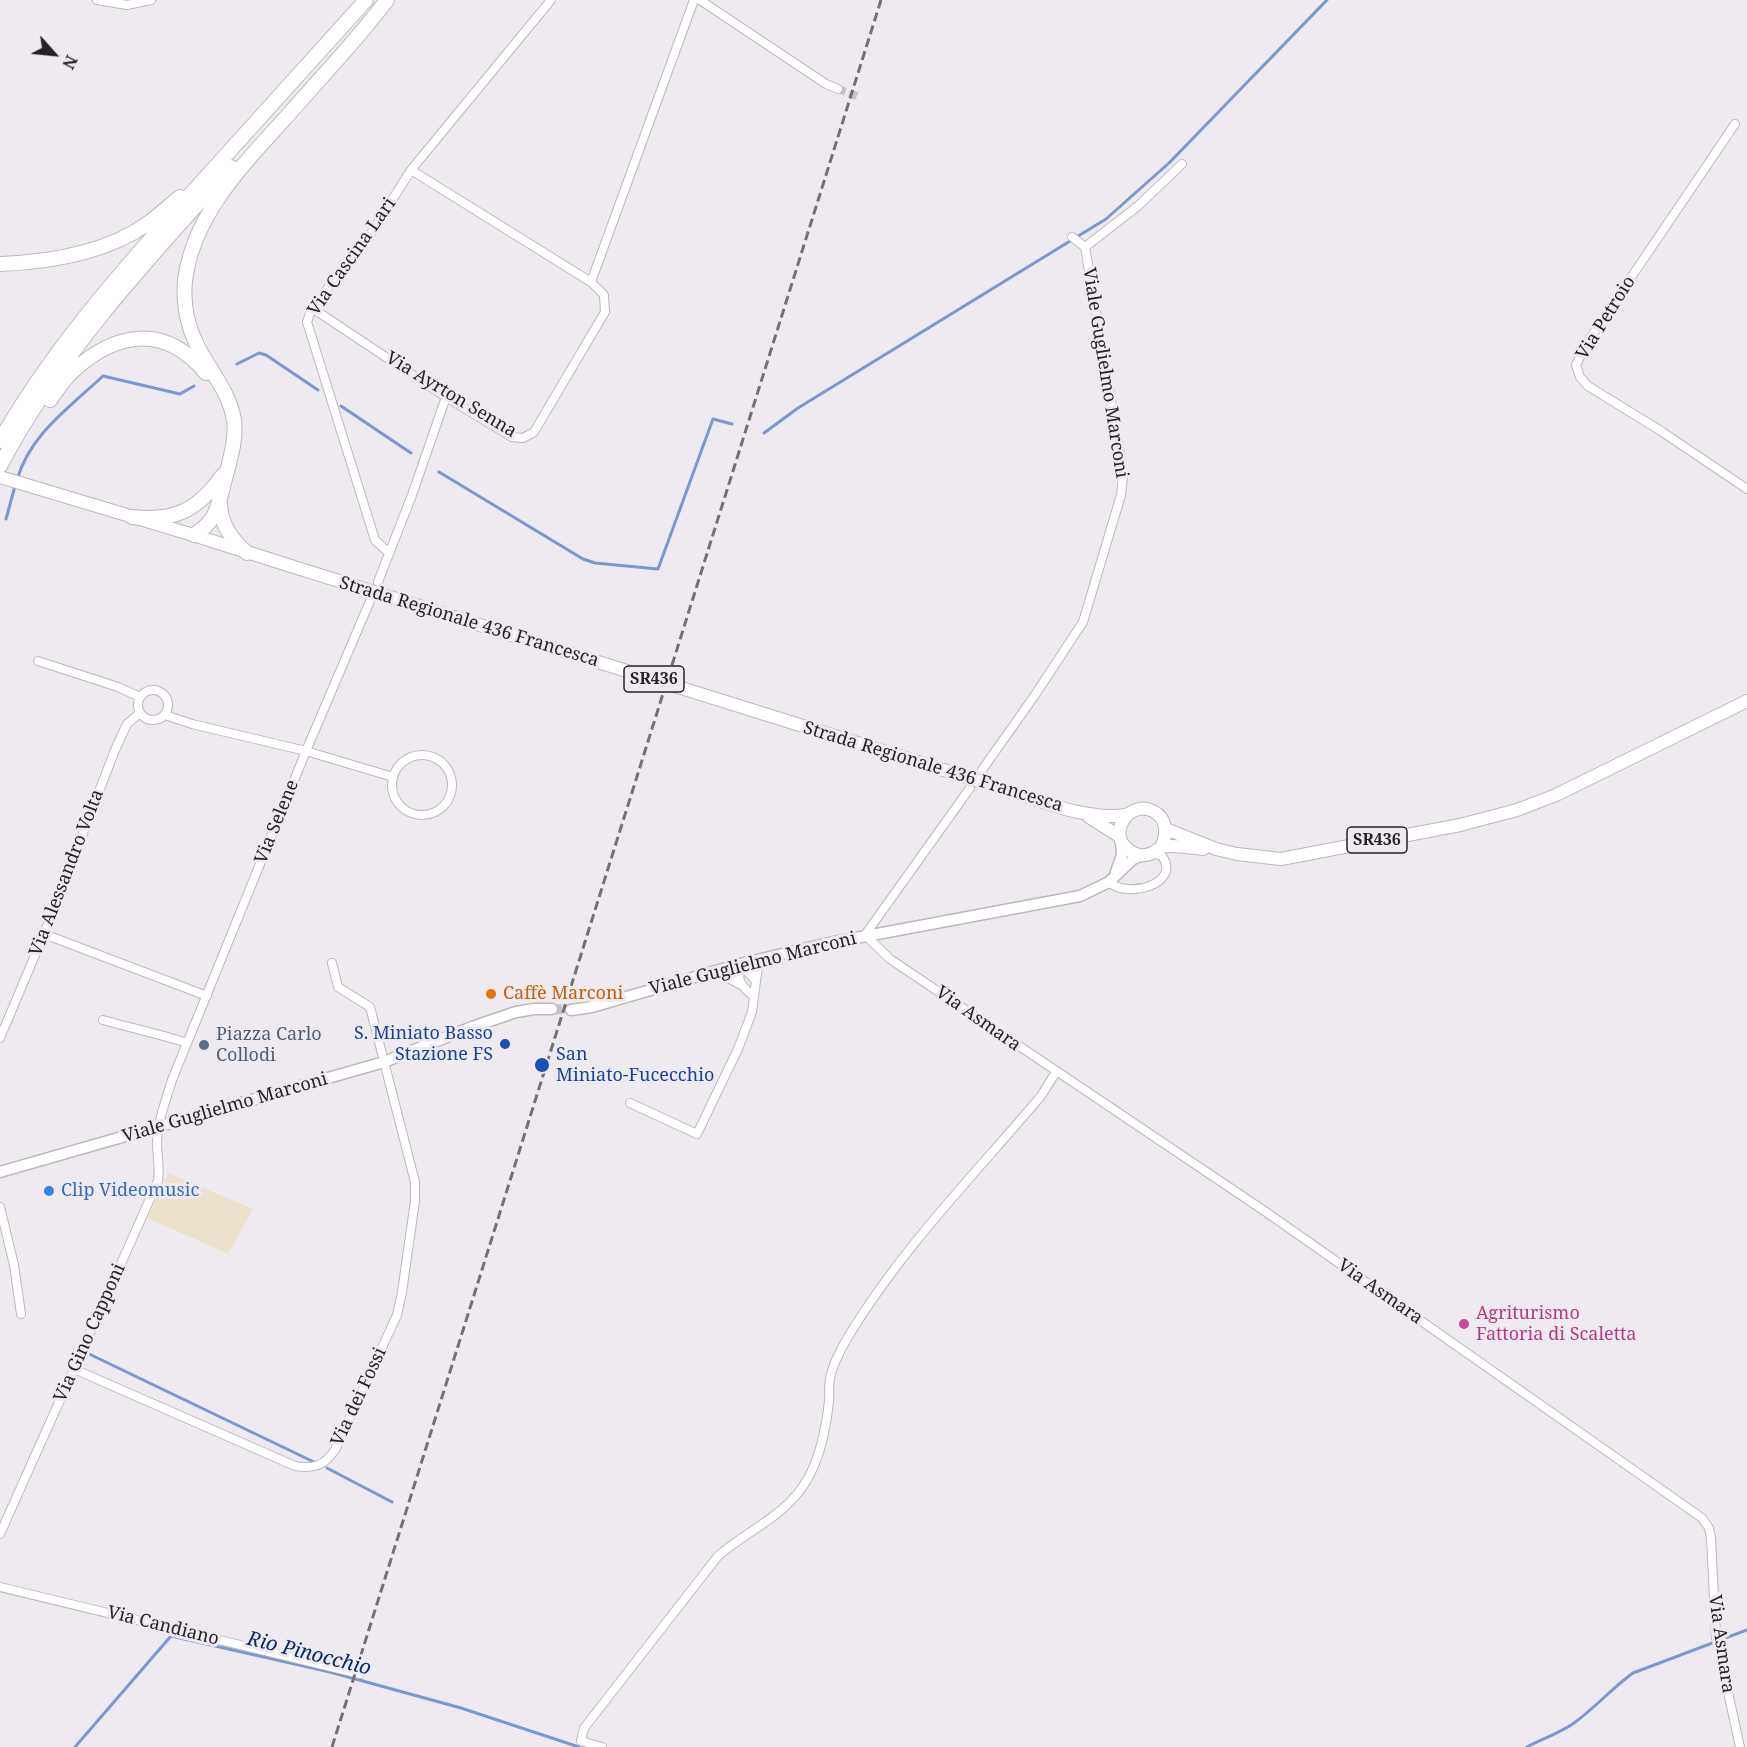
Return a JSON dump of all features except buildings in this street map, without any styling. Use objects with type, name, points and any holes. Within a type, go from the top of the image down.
[{"type":"highway","points":[[0,441],[37,382],[114,280],[366,0]]},
{"type":"highway","points":[[198,504],[192,518],[192,534],[203,529],[214,518],[233,447],[234,424],[232,410],[221,386],[196,344],[188,316],[185,284],[187,266],[194,244],[234,175],[366,27],[385,0]]},
{"type":"highway","points":[[0,466],[42,395],[120,292],[385,0]]},
{"type":"highway","points":[[0,264],[56,259],[98,247],[121,238],[146,224],[181,196],[255,112],[294,80]]},
{"type":"highway","points":[[0,476],[45,405],[71,372],[107,346],[126,340],[144,339],[167,344],[188,355],[221,386]]},
{"type":"highway","points":[[132,518],[162,519],[183,512],[198,504],[227,470]]},
{"type":"highway","points":[[220,500],[224,526],[247,553]]},
{"type":"main road","name":"Strada Regionale 436 Francesca","points":[[0,476],[1075,811],[1106,817],[1126,815],[1138,809],[1150,810],[1161,818],[1166,829],[1216,849],[1237,854],[1281,859],[1460,825],[1513,811],[1556,795],[1747,701]]},
{"type":"main road","name":"Strada Regionale 436 Francesca","points":[[1075,811],[1095,820],[1120,838],[1130,852],[1216,849]]},
{"type":"main road","points":[[1120,838],[1120,825],[1126,815]]},
{"type":"main road","points":[[1152,852],[1165,839],[1166,829]]},
{"type":"street","points":[[97,0],[127,5],[152,0]]},
{"type":"street","name":"Via Cascina Lari","points":[[389,553],[375,540],[307,322],[312,308],[367,240],[411,170],[551,0]]},
{"type":"street","points":[[591,282],[694,0]]},
{"type":"street","points":[[700,0],[826,84],[838,89]]},
{"type":"street","name":"Via Petroio","points":[[1735,124],[1586,344],[1576,365],[1580,376],[1588,386],[1661,431],[1747,489]]},
{"type":"street","name":"Viale Guglielmo Marconi","points":[[982,770],[1083,622],[1123,486],[1121,459],[1082,245],[1138,206],[1182,164]]},
{"type":"street","name":"Via Ayrton Senna","points":[[312,308],[446,397],[512,437],[524,438],[534,432],[605,312],[604,295],[591,282],[411,170]]},
{"type":"street","points":[[1072,237],[1082,245]]},
{"type":"street","points":[[378,582],[412,495],[446,397]]},
{"type":"street","name":"Via Selene","points":[[159,1127],[172,1080],[306,751],[370,601]]},
{"type":"street","points":[[38,661],[118,687],[140,697]]},
{"type":"street","points":[[153,689],[162,692],[168,700],[168,710],[157,720],[152,720],[140,713],[138,705],[140,697],[143,693],[153,689]]},
{"type":"street","name":"Via Alessandro Volta","points":[[0,1038],[44,934],[115,750],[127,724],[140,713]]},
{"type":"street","points":[[165,715],[192,724],[306,751],[393,777]]},
{"type":"street","points":[[421,754],[430,756],[446,766],[452,784],[451,794],[439,810],[419,815],[400,806],[392,788],[393,777],[403,761],[411,756],[421,754]]},
{"type":"street","name":"Viale Guglielmo Marconi","points":[[865,935],[970,789]]},
{"type":"street","points":[[1120,838],[1122,855],[1111,880],[1113,885],[1128,891],[1160,881],[1167,864],[1162,856],[1152,852]]},
{"type":"street","name":"Viale Guglielmo Marconi","points":[[571,1010],[592,1007],[740,964],[865,935],[1080,896],[1111,880],[1133,858],[1152,852]]},
{"type":"street","points":[[44,934],[207,996]]},
{"type":"street","name":"Via Asmara","points":[[865,935],[890,959],[1257,1206],[1702,1518],[1709,1528],[1711,1538],[1716,1637],[1740,1747]]},
{"type":"street","points":[[630,1103],[697,1134],[738,1049],[752,1012],[759,960]]},
{"type":"street","name":"Via dei Fossi","points":[[74,1369],[295,1466],[314,1468],[321,1466],[335,1450],[397,1315],[415,1201],[415,1182],[370,1007],[338,987],[332,963]]},
{"type":"street","points":[[740,964],[756,981]]},
{"type":"street","points":[[740,964],[738,977],[741,985]]},
{"type":"street","points":[[705,974],[726,977],[741,985],[754,998]]},
{"type":"street","name":"Viale Guglielmo Marconi","points":[[0,1172],[384,1062],[516,1012],[552,1009]]},
{"type":"street","points":[[103,1020],[132,1029],[155,1032],[187,1043]]},
{"type":"street","points":[[602,1747],[581,1741],[584,1728],[718,1556],[776,1515],[807,1480],[818,1456],[826,1425],[830,1378],[847,1339],[878,1290],[1041,1096],[1056,1072]]},
{"type":"street","name":"Via Gino Capponi","points":[[0,1534],[158,1180],[159,1127]]},
{"type":"street","points":[[0,1165],[26,1165]]},
{"type":"street","points":[[0,1207],[14,1265],[21,1314]]},
{"type":"street","name":"Via Candiano","points":[[0,1587],[360,1674]]},
{"type":"shaded area","points":[[168,1173],[253,1209],[228,1254],[148,1218]]},
{"type":"waterway","points":[[764,433],[798,408],[1106,219],[1169,163],[1327,0]]},
{"type":"waterway","points":[[237,364],[259,353],[266,355],[318,390]]},
{"type":"waterway","points":[[17,480],[23,464],[41,435],[52,422],[103,376],[180,394],[194,386]]},
{"type":"waterway","points":[[341,406],[411,453]]},
{"type":"waterway","points":[[439,472],[583,559],[595,563],[658,569],[713,419],[732,424]]},
{"type":"waterway","points":[[6,519],[15,486]]},
{"type":"waterway","points":[[85,1352],[316,1463]]},
{"type":"waterway","points":[[327,1468],[392,1502]]},
{"type":"waterway","name":"Rio Pinocchio","points":[[1527,1747],[1574,1723],[1633,1673],[1747,1630]]},
{"type":"waterway","name":"Rio Pinocchio","points":[[75,1747],[171,1636],[330,1672],[461,1708],[579,1747]]},
{"type":"tunnel","points":[[838,89],[857,96]]},
{"type":"tunnel","points":[[552,1009],[571,1010]]},
{"type":"railway","points":[[332,1747],[881,0]]},
{"type":"place","name":"Caffè Marconi","points":[[491,994]]},
{"type":"place","name":"S. Miniato Basso Stazione FS","points":[[505,1044]]},
{"type":"place","name":"Piazza Carlo Collodi","points":[[204,1045]]},
{"type":"place","name":"San Miniato-Fucecchio","points":[[542,1065]]},
{"type":"place","name":"Clip Videomusic","points":[[49,1191]]},
{"type":"place","name":"Agriturismo Fattoria di Scaletta","points":[[1464,1324]]}]
